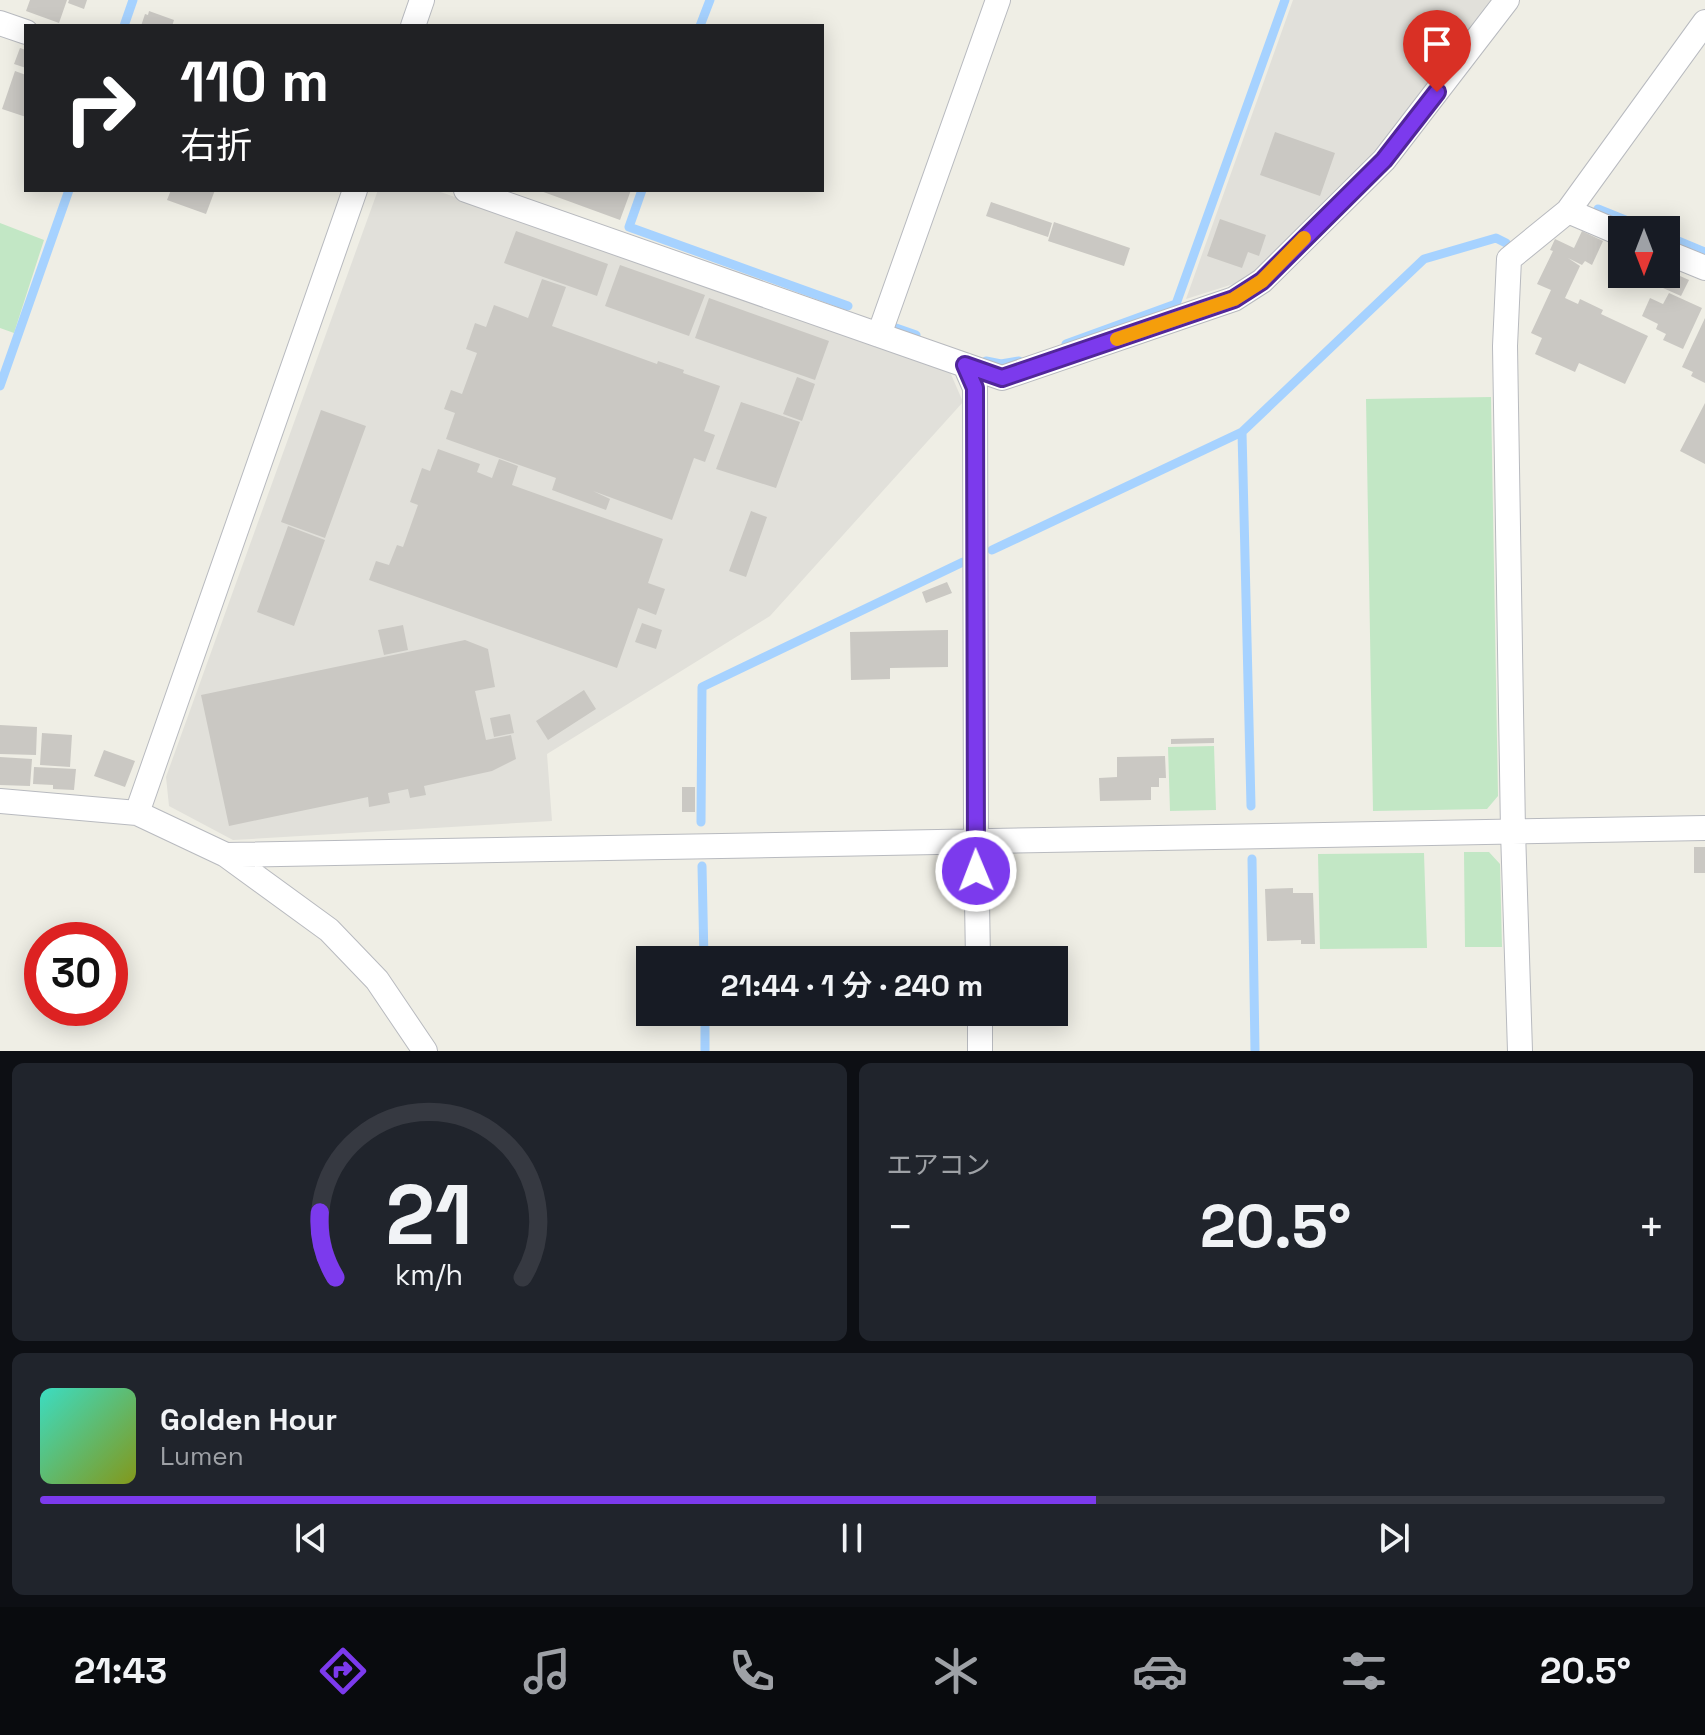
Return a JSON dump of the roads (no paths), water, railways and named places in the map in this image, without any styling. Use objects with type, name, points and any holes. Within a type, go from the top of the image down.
[{"type":"street","points":[[414,24],[422,0]]},
{"type":"street","points":[[879,335],[998,0]]},
{"type":"street","points":[[472,192],[1002,378],[1234,299],[1262,281],[1384,160],[1507,0]]},
{"type":"street","points":[[1520,1051],[1505,346],[1509,259],[1568,211],[1705,22]]},
{"type":"street","points":[[0,23],[24,31]]},
{"type":"street","points":[[137,813],[354,192]]},
{"type":"street","points":[[1568,211],[1608,228]]},
{"type":"street","points":[[1680,258],[1705,268]]},
{"type":"street","points":[[965,365],[975,388],[978,946]]},
{"type":"street","points":[[0,801],[137,813],[226,855],[329,930],[377,980],[425,1051]]},
{"type":"street","points":[[226,855],[1705,828]]},
{"type":"street","points":[[980,1026],[980,1051]]},
{"type":"waterway","points":[[125,24],[133,0]]},
{"type":"waterway","points":[[701,24],[710,0]]},
{"type":"waterway","points":[[1066,344],[1176,304],[1285,0]]},
{"type":"waterway","points":[[0,386],[68,192]]},
{"type":"waterway","points":[[641,192],[629,227],[848,306]]},
{"type":"waterway","points":[[1598,209],[1615,216]]},
{"type":"waterway","points":[[992,550],[1242,432],[1424,259],[1496,238],[1506,243]]},
{"type":"waterway","points":[[1680,242],[1705,252]]},
{"type":"waterway","points":[[896,328],[916,335]]},
{"type":"waterway","points":[[986,361],[1001,364],[1019,361]]},
{"type":"waterway","points":[[1242,432],[1251,806]]},
{"type":"waterway","points":[[701,822],[702,687],[963,562]]},
{"type":"waterway","points":[[1252,859],[1255,1051]]},
{"type":"waterway","points":[[702,866],[704,946]]},
{"type":"waterway","points":[[705,1026],[705,1051]]}]
